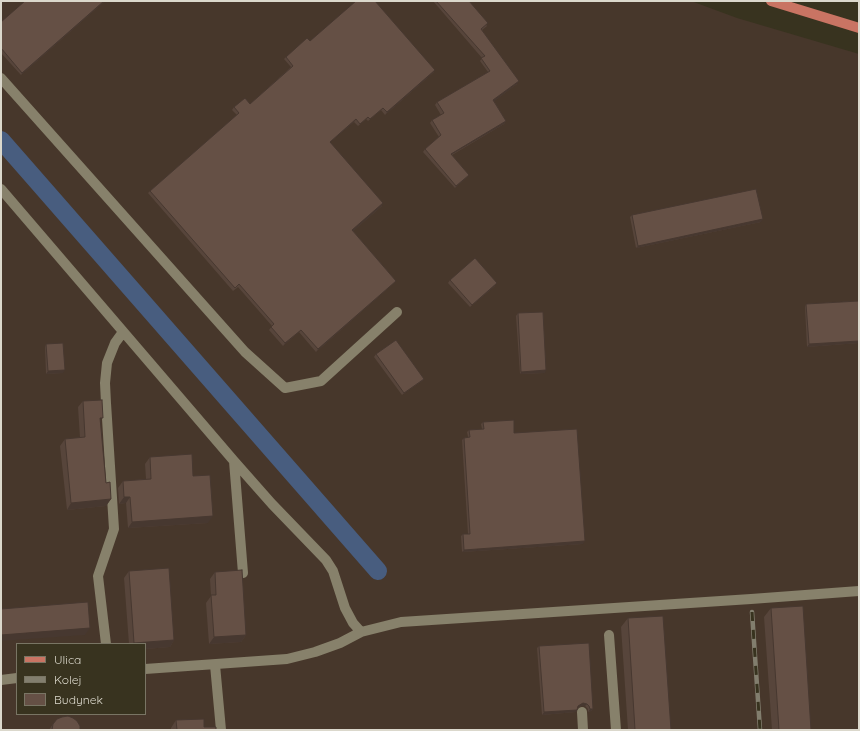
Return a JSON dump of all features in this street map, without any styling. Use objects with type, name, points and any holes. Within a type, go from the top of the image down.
[{"type":"main road","points":[[771,1],[859,28]]},
{"type":"lane","points":[[1,78],[244,352],[285,388],[321,381],[397,312]]},
{"type":"lane","points":[[1,189],[272,504],[326,560],[333,571],[345,608],[353,623],[361,632]]},
{"type":"lane","points":[[106,643],[98,576],[114,529],[105,383],[107,363],[115,343],[124,332]]},
{"type":"lane","points":[[234,460],[243,572]]},
{"type":"lane","points":[[146,669],[287,659],[315,652],[340,643],[361,632],[401,622],[802,600],[859,591]]},
{"type":"lane","points":[[609,635],[616,730]]},
{"type":"lane","points":[[215,665],[221,730]]},
{"type":"lane","points":[[1,680],[16,678]]},
{"type":"lane","points":[[582,712],[582,730]]},
{"type":"shaded area","points":[[1,1],[691,1],[737,18],[859,54],[859,730],[1,730]]},
{"type":"building","points":[[25,1],[104,1],[22,73],[1,48],[1,22]]},
{"type":"building","points":[[356,1],[375,1],[435,70],[387,112],[383,108],[370,119],[368,117],[360,124],[356,119],[330,142],[383,203],[352,230],[396,281],[318,349],[301,330],[285,343],[271,327],[274,324],[239,284],[235,288],[150,191],[239,113],[234,107],[245,98],[250,104],[293,66],[286,57],[307,38],[310,41]]},
{"type":"building","points":[[436,1],[469,1],[488,23],[481,29],[519,81],[493,100],[506,121],[451,154],[469,175],[456,186],[425,149],[441,135],[432,120],[444,113],[437,102],[490,71],[481,58],[485,56]]},
{"type":"building","points":[[756,189],[763,219],[638,246],[632,215]]},
{"type":"building","points":[[475,258],[497,283],[472,305],[450,280]]},
{"type":"building","points":[[859,301],[859,341],[809,344],[806,304]]},
{"type":"building","points":[[543,312],[546,370],[521,372],[518,313]]},
{"type":"building","points":[[396,340],[424,379],[404,393],[376,354]]},
{"type":"building","points":[[63,343],[65,370],[48,371],[46,344]]},
{"type":"building","points":[[102,400],[103,418],[100,418],[106,483],[110,482],[111,499],[71,503],[65,439],[85,437],[83,401]]},
{"type":"building","points":[[514,420],[514,433],[577,429],[585,541],[464,550],[463,534],[470,534],[464,438],[470,437],[469,430],[484,429],[483,422]]},
{"type":"building","points":[[192,454],[193,476],[210,475],[213,516],[132,522],[130,497],[124,497],[123,481],[151,479],[150,457]]},
{"type":"building","points":[[169,568],[174,640],[134,643],[129,571]]},
{"type":"building","points":[[242,570],[246,635],[214,637],[211,595],[216,595],[215,572]]},
{"type":"building","points":[[88,602],[90,628],[1,635],[1,609]]},
{"type":"building","points":[[803,606],[811,730],[779,730],[771,608]]},
{"type":"building","points":[[663,616],[671,730],[635,730],[628,618]]},
{"type":"building","points":[[589,643],[593,709],[590,709],[587,704],[583,703],[578,706],[577,710],[544,712],[539,646]]},
{"type":"building","points":[[68,716],[77,721],[80,726],[80,730],[52,730],[53,724],[57,719]]},
{"type":"building","points":[[204,719],[204,727],[216,727],[216,730],[177,730],[176,720]]},
{"type":"waterway","points":[[1,140],[378,571]]},
{"type":"railway","points":[[752,612],[760,730]]}]
